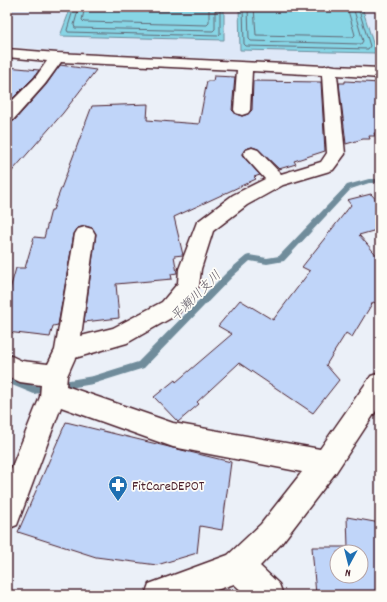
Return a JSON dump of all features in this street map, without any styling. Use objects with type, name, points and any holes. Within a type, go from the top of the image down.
[{"type":"street","points":[[7,53],[57,57],[380,73]]},
{"type":"street","points":[[8,113],[40,81],[57,57]]},
{"type":"street","points":[[242,110],[245,66]]},
{"type":"street","points":[[67,350],[119,336],[170,308],[188,286],[190,269],[204,227],[240,200],[277,182],[327,166],[336,154],[329,70]]},
{"type":"street","points":[[252,154],[277,182]]},
{"type":"street","points":[[7,515],[52,397],[54,382],[67,350],[85,234]]},
{"type":"street","points":[[7,365],[20,371],[54,382],[173,435],[326,463]]},
{"type":"street","points":[[160,595],[238,567],[271,534],[326,463],[380,384]]},
{"type":"street","points":[[238,567],[268,595]]},
{"type":"shaded area","points":[[7,7],[380,7],[380,66],[53,51],[7,46]]},
{"type":"water","points":[[71,7],[224,7],[224,40],[60,36]]},
{"type":"water","points":[[239,7],[362,7],[376,53],[240,50]]},
{"type":"building","points":[[60,65],[96,70],[63,113],[7,177],[7,122],[14,121],[46,85]]},
{"type":"building","points":[[7,67],[39,70],[7,104]]},
{"type":"building","points":[[214,76],[235,77],[232,110],[236,114],[242,116],[248,114],[252,110],[253,81],[321,82],[325,151],[294,161],[296,164],[279,169],[258,149],[252,147],[245,149],[242,155],[260,175],[254,177],[256,179],[174,217],[183,255],[174,256],[177,273],[171,274],[172,279],[116,284],[119,318],[84,322],[96,234],[92,228],[85,226],[78,228],[74,234],[58,325],[53,326],[50,337],[7,332],[7,300],[16,268],[25,268],[34,237],[44,238],[51,210],[53,210],[92,106],[148,104],[147,120],[199,124],[207,81],[213,81]]},
{"type":"building","points":[[345,81],[380,83],[380,133],[374,133],[375,136],[369,136],[370,139],[363,139],[346,144],[339,83],[345,83]]},
{"type":"building","points":[[371,194],[380,204],[380,229],[359,235],[380,259],[380,305],[373,302],[352,337],[346,333],[326,365],[339,380],[313,413],[239,363],[197,402],[199,404],[178,422],[154,397],[175,380],[176,382],[232,334],[218,326],[240,300],[273,320],[310,271],[302,267],[351,205],[347,200]]},
{"type":"building","points":[[66,422],[231,462],[222,530],[200,526],[197,553],[157,565],[96,557],[18,532]]},
{"type":"building","points":[[347,517],[380,523],[380,595],[316,595],[312,547],[329,547],[329,584],[369,584],[369,544],[348,544]]},
{"type":"waterway","name":"平瀬川支川","points":[[7,379],[34,390],[93,380],[141,365],[230,274],[249,258],[267,261],[281,259],[349,187],[369,181],[380,181]]},
{"type":"place","name":"FitCareDEPOT","points":[[118,502]]}]
